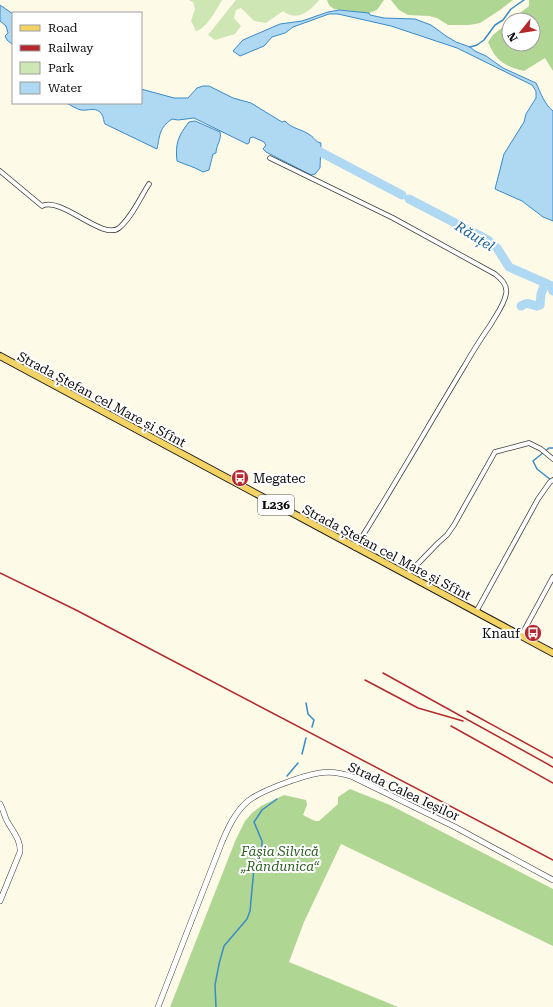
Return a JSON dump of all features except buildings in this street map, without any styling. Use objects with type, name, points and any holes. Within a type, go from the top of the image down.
[{"type":"main road","name":"Strada Ștefan cel Mare și Sfînt","points":[[0,356],[553,653]]},
{"type":"street","points":[[270,158],[392,218],[495,274],[506,286],[506,293],[496,314],[355,548]]},
{"type":"street","points":[[0,171],[42,206],[46,204],[57,205],[95,225],[110,230],[119,228],[149,184]]},
{"type":"street","points":[[407,575],[447,535],[495,452],[529,443],[541,449],[553,459]]},
{"type":"street","points":[[476,612],[538,499],[553,480]]},
{"type":"street","points":[[520,636],[553,577]]},
{"type":"street","name":"Strada Calea Ieșilor","points":[[158,1007],[222,842],[232,820],[243,806],[255,797],[292,781],[319,773],[327,772],[346,774],[455,827],[553,880]]},
{"type":"street","points":[[0,804],[5,817],[18,839],[20,848],[20,852],[0,901]]},
{"type":"green space","points":[[189,0],[222,0],[204,27],[196,31],[191,21],[195,9],[193,2]]},
{"type":"green space","points":[[236,0],[319,0],[307,12],[298,16],[293,16],[283,11],[266,23],[254,21],[241,8],[236,10],[234,18],[241,26],[235,34],[215,40],[208,35]]},
{"type":"green space","points":[[327,0],[384,0],[377,10],[369,13],[334,9],[329,5]]},
{"type":"green space","points":[[391,0],[513,0],[480,23],[469,25],[448,25],[437,18],[429,16],[408,15],[399,10]]},
{"type":"green space","points":[[529,0],[553,0],[553,71],[545,58],[524,71],[506,65],[494,54],[488,42],[493,35],[501,28],[501,52],[541,52],[541,12],[521,12],[529,6]]},
{"type":"green space","name":"Fâşia Silvică „Rândunica“","points":[[350,789],[390,805],[553,889],[553,946],[341,844],[304,922],[289,962],[398,1007],[170,1007],[236,839],[245,821],[261,806],[284,795],[306,800],[307,805],[303,815],[315,821],[319,821],[338,804],[338,797]]},
{"type":"water","points":[[0,5],[12,13],[12,44],[5,36],[8,33],[6,26],[0,21]]},
{"type":"water","points":[[339,10],[369,13],[370,15],[384,18],[415,19],[431,25],[456,42],[470,47],[503,68],[536,83],[545,102],[553,111],[553,221],[543,217],[522,201],[495,189],[504,154],[524,122],[526,114],[536,98],[536,91],[532,85],[457,48],[391,26],[338,14],[329,14],[293,27],[285,33],[272,37],[264,46],[240,56],[233,51],[243,40],[280,24],[302,21],[328,12]]},
{"type":"water","points":[[209,86],[233,98],[251,103],[282,122],[285,121],[291,126],[312,136],[317,142],[321,143],[320,168],[315,174],[311,175],[266,152],[263,149],[266,145],[264,142],[253,137],[250,138],[249,143],[247,144],[194,118],[178,120],[172,119],[168,122],[162,129],[157,149],[105,124],[100,112],[93,109],[81,110],[68,104],[142,104],[142,89],[174,98],[188,98],[197,88]]},
{"type":"water","points":[[195,121],[220,132],[216,153],[213,154],[209,170],[203,172],[177,161],[176,150],[178,140],[189,122]]},
{"type":"waterway","points":[[470,47],[477,45],[484,40],[495,25],[503,20],[511,9],[524,0]]},
{"type":"waterway","name":"Răuțel","points":[[309,146],[402,195]]},
{"type":"waterway","name":"Răuțel","points":[[409,199],[488,240],[497,248],[509,267],[550,285],[553,291]]},
{"type":"waterway","points":[[521,306],[527,304],[537,306],[540,305],[541,294],[545,283]]},
{"type":"waterway","points":[[551,480],[537,469],[533,461],[549,448],[553,448]]},
{"type":"waterway","points":[[306,703],[308,714],[314,720],[312,727]]},
{"type":"waterway","points":[[302,754],[306,738]]},
{"type":"waterway","points":[[287,776],[298,763]]},
{"type":"waterway","points":[[216,1007],[215,985],[224,946],[247,919],[250,911],[254,868],[262,846],[262,841],[254,822],[262,810],[277,799]]},
{"type":"railway","points":[[0,573],[76,610],[553,860]]},
{"type":"railway","points":[[383,673],[553,767]]},
{"type":"railway","points":[[365,680],[418,708],[463,721]]},
{"type":"railway","points":[[467,711],[553,758]]},
{"type":"railway","points":[[451,726],[553,783]]},
{"type":"place","name":"Megatec","points":[[240,478]]},
{"type":"place","name":"Knauf","points":[[533,633]]}]
